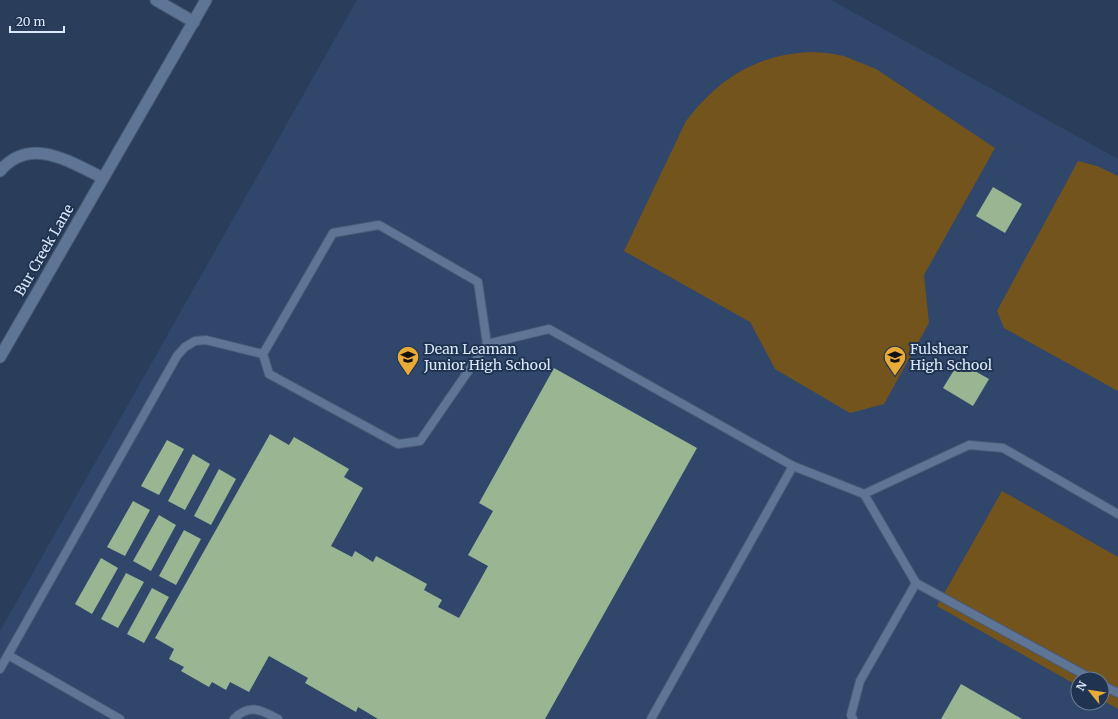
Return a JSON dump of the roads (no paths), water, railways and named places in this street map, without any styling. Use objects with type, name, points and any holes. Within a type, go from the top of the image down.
[{"type":"street","points":[[156,0],[194,22]]},
{"type":"street","name":"Bur Creek Lane","points":[[0,357],[206,0]]},
{"type":"street","points":[[0,171],[21,155],[40,153],[70,162],[103,178]]},
{"type":"lane","points":[[487,344],[478,282],[379,225],[333,233],[263,354],[269,374],[398,444],[420,440],[487,344],[549,330],[793,466],[864,494],[916,582],[1077,671]]},
{"type":"lane","points":[[0,670],[177,356],[195,341],[206,340],[263,354]]},
{"type":"lane","points":[[864,494],[969,445],[1003,448],[1118,514]]},
{"type":"lane","points":[[651,719],[793,466]]},
{"type":"lane","points":[[853,719],[851,715],[860,681],[916,582]]},
{"type":"lane","points":[[8,655],[120,719]]},
{"type":"lane","points":[[234,719],[239,713],[249,709],[262,710],[278,719]]},
{"type":"place","name":"Dean Leaman Junior High School","points":[[408,376]]},
{"type":"place","name":"Fulshear High School","points":[[895,376]]}]
